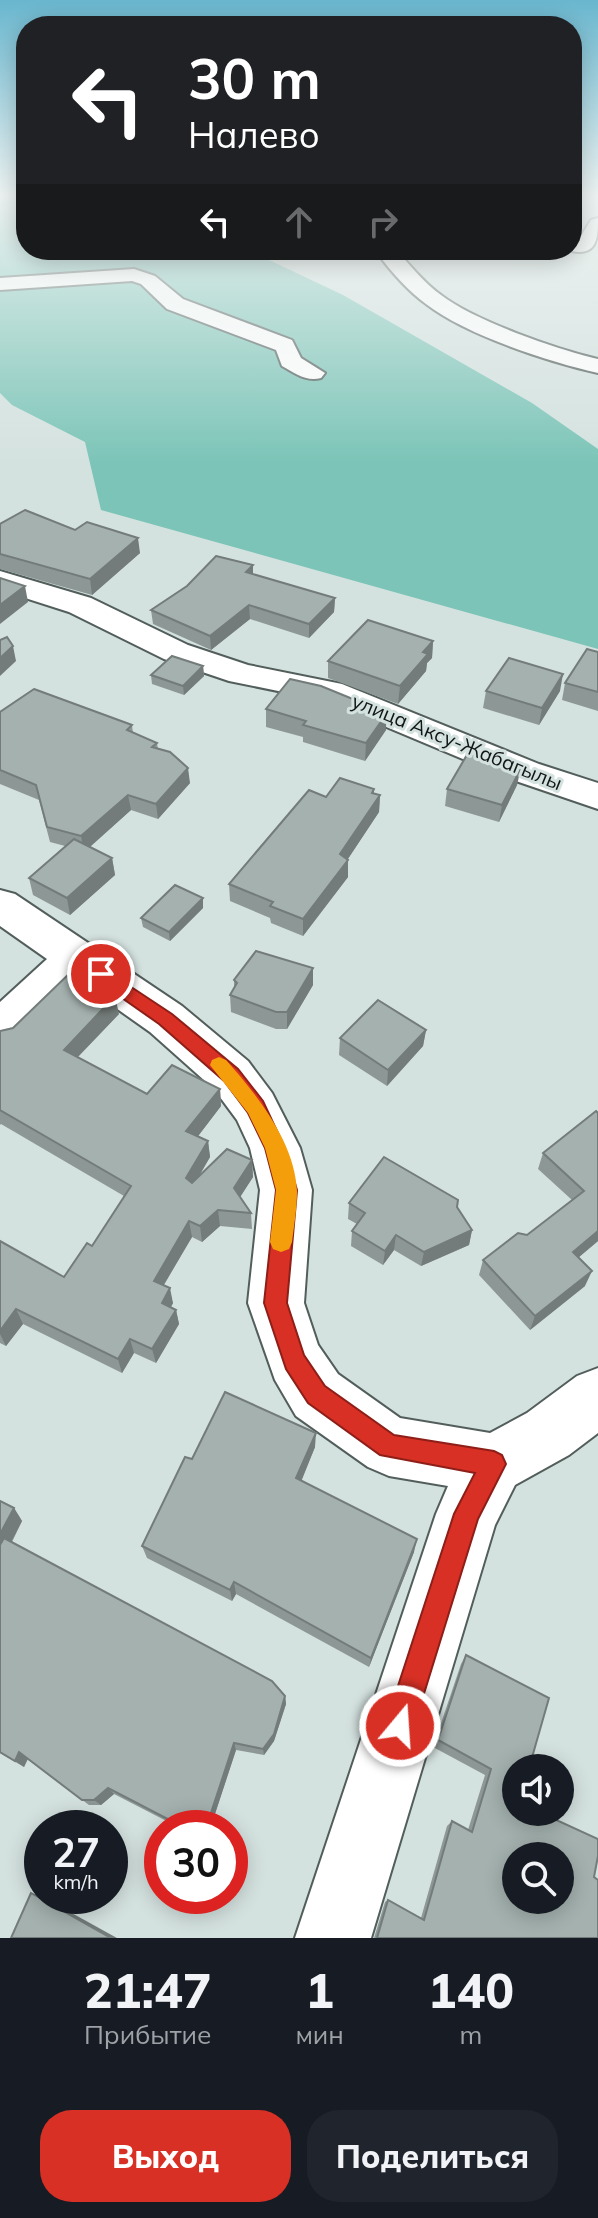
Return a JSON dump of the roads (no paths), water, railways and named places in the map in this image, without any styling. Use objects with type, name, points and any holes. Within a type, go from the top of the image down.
[{"type":"street","points":[[153,284],[175,304],[284,345],[289,351],[290,361],[313,373]]},
{"type":"street","points":[[418,284],[432,299],[458,315],[559,357],[598,366]]},
{"type":"street","name":"улица Аксу-Жабагылы","points":[[0,580],[80,605],[176,652],[241,674],[330,691],[526,772],[598,796]]},
{"type":"street","points":[[0,905],[166,1019],[231,1075],[255,1107],[275,1148],[286,1190],[276,1303],[295,1360],[317,1395],[389,1446],[494,1464]]},
{"type":"street","points":[[0,1030],[57,975],[79,959]]},
{"type":"street","points":[[333,1938],[467,1514],[494,1464],[548,1434],[598,1397]]}]
